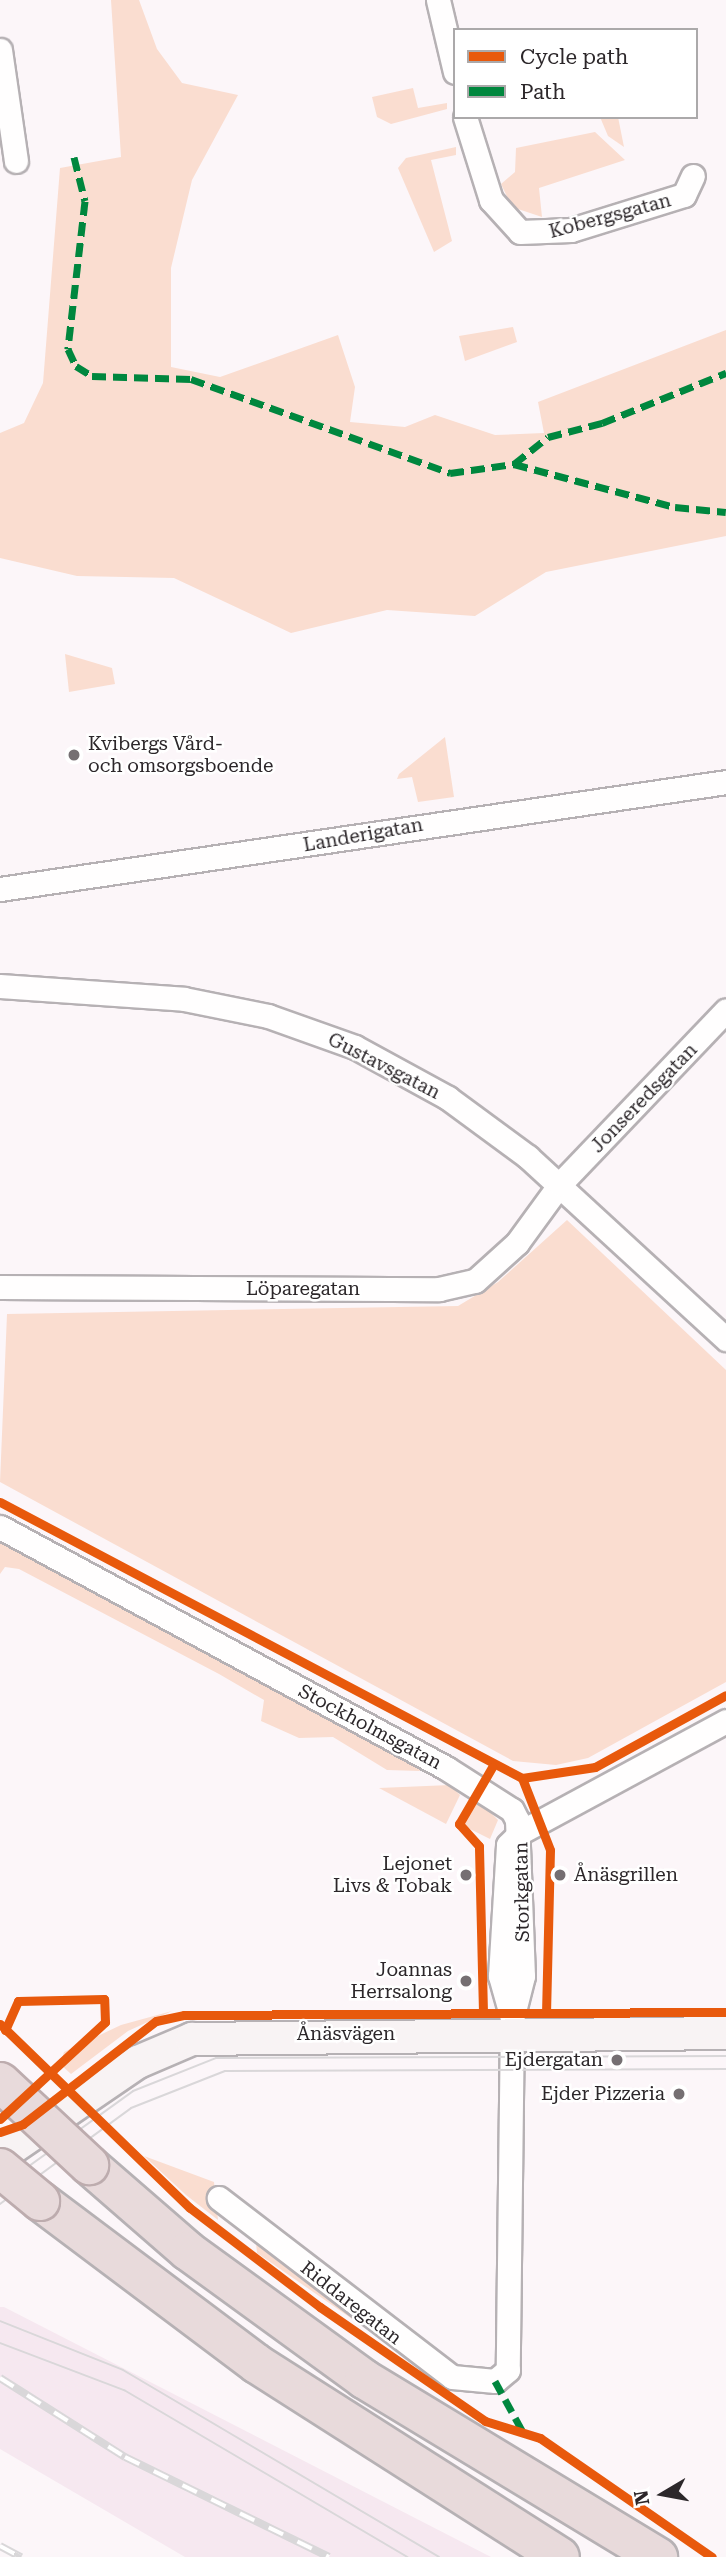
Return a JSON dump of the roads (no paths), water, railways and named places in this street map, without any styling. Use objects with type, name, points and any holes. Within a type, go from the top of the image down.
[{"type":"highway","points":[[0,2082],[89,2165],[188,2251],[364,2379],[658,2557]]},
{"type":"highway","points":[[0,2168],[257,2364],[560,2557]]},
{"type":"street","points":[[438,0],[453,64]]},
{"type":"street","points":[[0,50],[16,161]]},
{"type":"street","name":"Kobergsgatan","points":[[466,119],[491,200],[520,232],[571,230],[684,195],[693,176]]},
{"type":"street","name":"Landerigatan","points":[[0,889],[726,782]]},
{"type":"street","name":"Gustavsgatan","points":[[0,986],[163,996],[268,1016],[397,1069],[560,1184],[726,1339]]},
{"type":"street","name":"Jonseredsgatan","points":[[560,1184],[726,1010]]},
{"type":"street","name":"Löparegatan","points":[[0,1287],[455,1288],[494,1267],[560,1184]]},
{"type":"street","name":"Stockholmsgatan","points":[[0,1527],[479,1787],[512,1810],[521,1832]]},
{"type":"street","points":[[521,1832],[726,1721]]},
{"type":"street","name":"Storkgatan","points":[[495,2381],[508,2370],[513,2026],[523,1976],[521,1832]]},
{"type":"street","name":"Ånäsvägen","points":[[0,2156],[138,2062],[192,2039],[513,2026],[726,2033]]},
{"type":"street","name":"Riddaregatan","points":[[219,2198],[433,2365],[466,2382],[495,2381]]},
{"type":"tram line","points":[[0,2187],[133,2091],[216,2058],[726,2056]]},
{"type":"tram line","points":[[0,2204],[131,2108],[225,2071],[726,2069]]},
{"type":"tram line","points":[[0,2321],[123,2370],[439,2557]]},
{"type":"tram line","points":[[0,2343],[124,2390],[407,2557]]},
{"type":"railway","points":[[0,2378],[125,2457],[329,2557]]},
{"type":"railway","points":[[0,2546],[21,2557]]},
{"type":"place","name":"Kvibergs Vård- och omsorgsboende","points":[[74,755]]},
{"type":"place","name":"Lejonet Livs & Tobak","points":[[466,1875]]},
{"type":"place","name":"Ånäsgrillen","points":[[560,1875]]},
{"type":"place","name":"Joannas Herrsalong","points":[[466,1981]]},
{"type":"place","name":"Ejdergatan","points":[[617,2060]]},
{"type":"place","name":"Ejder Pizzeria","points":[[679,2094]]}]
